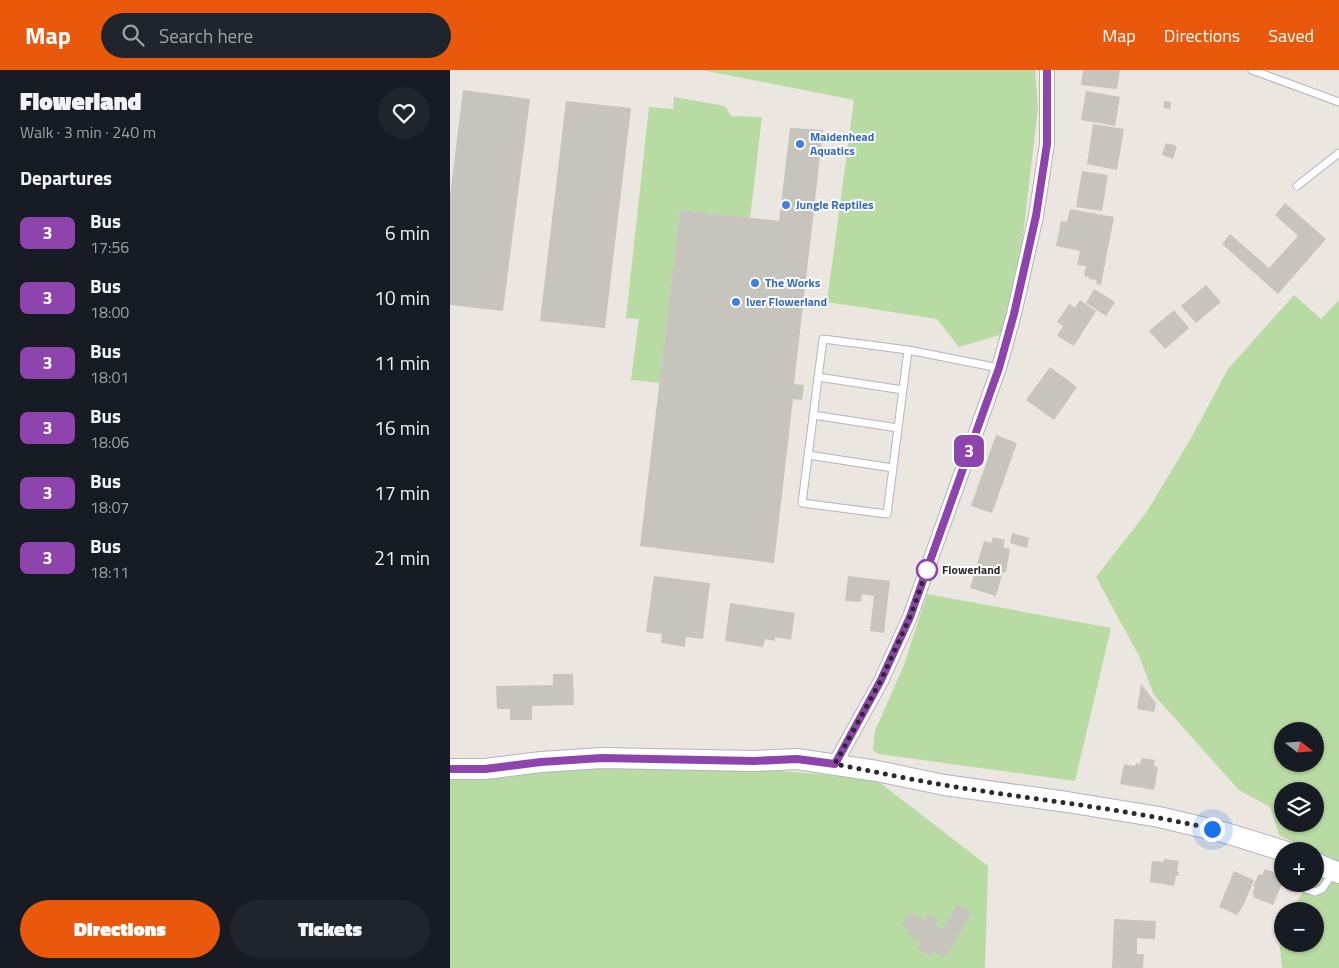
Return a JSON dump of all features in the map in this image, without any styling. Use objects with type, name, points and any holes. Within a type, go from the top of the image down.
[{"type":"street","points":[[835,764],[881,680],[910,617],[999,368],[1014,314],[1036,216],[1047,144],[1047,70]]},
{"type":"street","points":[[450,769],[485,769],[541,762],[602,758],[754,761],[797,759],[835,764],[944,785],[1159,817],[1226,833],[1274,848]]},
{"type":"street","points":[[1324,867],[1337,872]]},
{"type":"lane","points":[[1252,70],[1339,102]]},
{"type":"lane","points":[[1297,186],[1339,153]]},
{"type":"lane","points":[[908,350],[887,514],[802,503],[823,339],[908,350],[999,368]]},
{"type":"lane","points":[[818,377],[903,390]]},
{"type":"lane","points":[[813,415],[898,428]]},
{"type":"lane","points":[[808,455],[893,468]]},
{"type":"lane","points":[[1324,887],[1337,872]]},
{"type":"green space","points":[[702,70],[1035,70],[1038,108],[1021,253],[1003,334],[959,347],[937,319],[827,302],[854,100]]},
{"type":"green space","points":[[674,97],[725,106],[731,116],[762,117],[750,218],[680,210],[660,383],[631,380],[639,319],[626,318],[649,107],[673,109]]},
{"type":"green space","points":[[1294,295],[1321,319],[1339,300],[1339,866],[1324,858],[1324,842],[1293,842],[1279,835],[1278,832],[1324,832],[1324,782],[1274,782],[1274,819],[1270,807],[1239,790],[1154,695],[1139,656],[1096,577],[1146,513],[1190,440],[1228,369]]},
{"type":"green space","points":[[927,594],[1111,628],[1075,781],[879,754],[873,750],[875,731],[904,665]]},
{"type":"green space","points":[[643,759],[875,779],[988,866],[985,968],[450,968],[450,769]]},
{"type":"green space","points":[[1324,867],[1339,873],[1339,968],[1282,968],[1280,952],[1324,952],[1324,902],[1296,902],[1303,892],[1324,892]]},
{"type":"building","points":[[1083,70],[1120,70],[1117,89],[1081,85]]},
{"type":"building","points":[[463,90],[530,99],[503,311],[450,305],[450,195]]},
{"type":"building","points":[[1086,91],[1120,97],[1115,126],[1081,120]]},
{"type":"building","points":[[566,101],[631,108],[605,328],[540,321]]},
{"type":"building","points":[[1164,101],[1171,102],[1170,109],[1163,108]]},
{"type":"building","points":[[1093,124],[1124,129],[1117,170],[1087,164]]},
{"type":"building","name":"Iver Flowerland","points":[[790,128],[823,130],[794,384],[804,385],[802,400],[793,399],[774,563],[640,546],[680,210],[779,221]]},
{"type":"building","points":[[1166,143],[1177,146],[1173,159],[1162,155]]},
{"type":"building","points":[[1082,171],[1108,175],[1102,211],[1076,207]]},
{"type":"building","points":[[1285,203],[1326,239],[1278,294],[1222,244],[1230,234],[1269,268],[1298,236],[1275,215]]},
{"type":"building","points":[[1070,209],[1114,217],[1101,285],[1096,284],[1097,280],[1084,276],[1086,266],[1077,265],[1080,251],[1056,246],[1061,221],[1067,222]]},
{"type":"building","points":[[1206,285],[1221,302],[1196,323],[1181,306]]},
{"type":"building","points":[[1094,289],[1115,302],[1106,316],[1086,303]]},
{"type":"building","points":[[1080,300],[1096,311],[1074,346],[1057,336],[1063,326],[1057,322],[1069,304],[1075,308]]},
{"type":"building","points":[[1174,310],[1189,328],[1165,349],[1149,331]]},
{"type":"building","points":[[1050,367],[1077,387],[1054,420],[1026,400]]},
{"type":"building","points":[[996,435],[1017,443],[992,513],[971,506]]},
{"type":"building","points":[[1012,533],[1029,538],[1027,548],[1010,543]]},
{"type":"building","points":[[993,537],[1005,540],[1003,547],[1010,549],[1006,572],[1003,572],[996,596],[970,588],[984,541],[991,543]]},
{"type":"building","points":[[654,576],[710,583],[703,639],[686,637],[685,647],[661,643],[662,634],[646,632]]},
{"type":"building","points":[[848,576],[890,581],[884,633],[870,631],[874,596],[862,594],[861,602],[845,601]]},
{"type":"building","points":[[730,603],[795,613],[791,640],[775,637],[775,641],[765,639],[763,647],[725,641]]},
{"type":"building","points":[[553,674],[573,674],[574,705],[532,706],[532,720],[510,720],[510,709],[497,709],[496,686],[553,685]]},
{"type":"building","points":[[1141,684],[1156,703],[1154,712],[1137,709]]},
{"type":"building","points":[[1142,758],[1155,760],[1154,766],[1158,767],[1154,790],[1120,784],[1124,764],[1135,766],[1136,763],[1140,764]]},
{"type":"building","points":[[1164,859],[1179,861],[1177,871],[1179,872],[1174,886],[1150,882],[1152,861],[1163,862]]},
{"type":"building","points":[[1265,869],[1274,872],[1274,892],[1279,892],[1273,905],[1253,897],[1254,894],[1252,894],[1255,887],[1253,886],[1259,874],[1262,875]]},
{"type":"building","points":[[1234,871],[1254,880],[1237,915],[1219,907]]},
{"type":"building","points":[[957,904],[972,913],[945,958],[933,951],[930,956],[917,949],[921,942],[908,935],[910,931],[901,926],[910,912],[924,920],[928,914],[938,920],[935,924],[942,929]]},
{"type":"building","points":[[1114,919],[1156,921],[1155,939],[1137,938],[1137,954],[1144,954],[1143,968],[1112,968]]},
{"type":"bus line","name":"3","points":[[450,769],[485,769],[541,762],[602,758],[754,761],[797,759],[835,764],[881,680],[910,617],[999,368],[1014,314],[1036,216],[1047,144],[1047,70]]},
{"type":"place","name":"Maidenhead Aquatics","points":[[800,144]]},
{"type":"place","name":"Jungle Reptiles","points":[[786,205]]},
{"type":"place","name":"The Works","points":[[755,283]]},
{"type":"place","name":"Iver Flowerland","points":[[736,302]]},
{"type":"place","name":"Flowerland","points":[[927,570]]},
{"type":"route","points":[[927,570],[929,564],[910,617],[881,680],[835,764],[944,785],[1159,817],[1212,829]]}]
